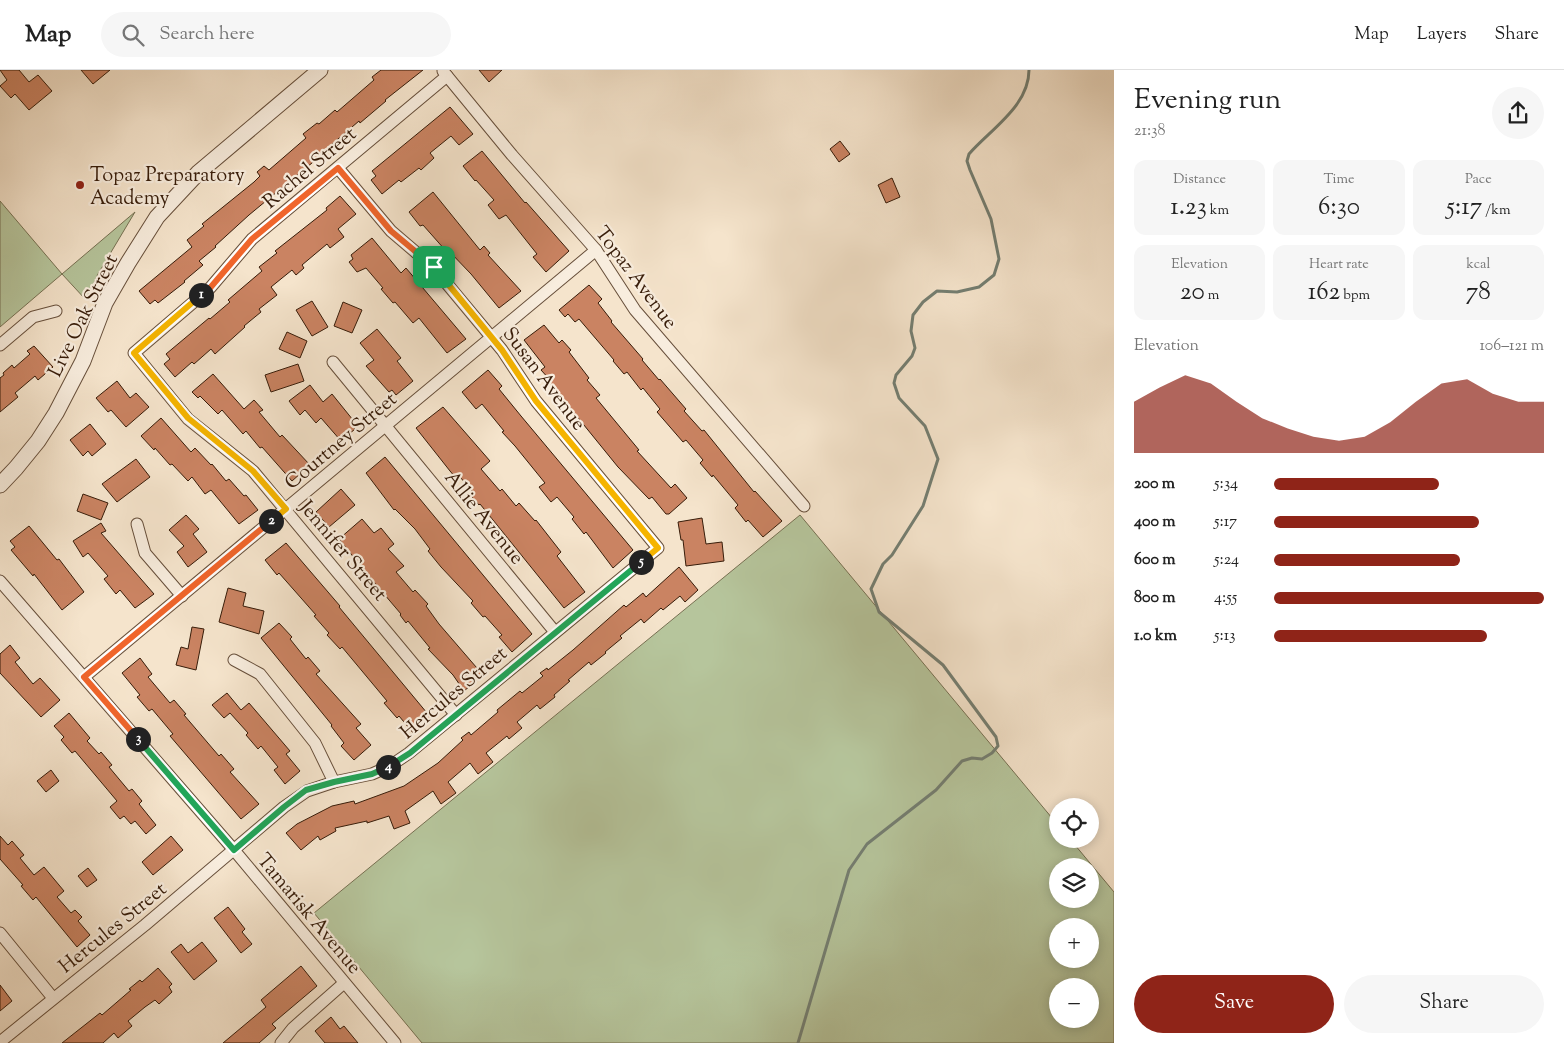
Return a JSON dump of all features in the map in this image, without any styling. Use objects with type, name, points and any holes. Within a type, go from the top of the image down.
[{"type":"street","name":"Live Oak Street","points":[[0,485],[38,441],[56,413],[83,361],[105,303],[157,217],[198,173],[320,70]]},
{"type":"street","name":"Rachel Street","points":[[134,353],[210,288],[252,239],[338,168],[445,73]]},
{"type":"street","name":"Topaz Avenue","points":[[445,73],[512,155],[596,250],[635,310],[804,506]]},
{"type":"street","name":"Susan Avenue","points":[[338,168],[391,231],[434,267],[492,338],[536,401],[658,548]]},
{"type":"street","name":"Courtney Street","points":[[84,677],[596,250]]},
{"type":"street","points":[[0,345],[33,317],[56,311]]},
{"type":"street","name":"Jennifer Street","points":[[134,353],[188,418],[253,471],[456,715]]},
{"type":"street","name":"Allie Avenue","points":[[333,362],[555,632]]},
{"type":"street","points":[[137,524],[145,553],[182,596]]},
{"type":"street","name":"Hercules Street","points":[[0,1042],[306,790],[372,774],[390,766],[410,753],[658,548]]},
{"type":"street","name":"Tamarisk Avenue","points":[[0,581],[234,850],[395,1043]]},
{"type":"street","points":[[234,660],[260,674],[315,743],[334,782]]},
{"type":"street","points":[[0,933],[54,998]]},
{"type":"street","points":[[280,1043],[293,1028],[344,983]]},
{"type":"green space","points":[[0,201],[62,274],[0,327]]},
{"type":"green space","points":[[135,212],[98,274],[86,300],[62,274]]},
{"type":"green space","points":[[800,515],[1049,814],[1049,848],[1077,848],[1086,858],[1049,858],[1049,908],[1099,908],[1099,874],[1114,892],[1114,1043],[422,1043],[314,913]]},
{"type":"building","points":[[0,70],[19,70],[29,82],[38,75],[52,91],[29,110],[15,94],[11,98],[0,86],[7,80]]},
{"type":"building","points":[[81,70],[110,70],[93,84]]},
{"type":"building","points":[[381,70],[423,70],[385,100],[360,123],[359,121],[249,215],[199,261],[203,265],[185,282],[158,303],[155,300],[150,304],[139,291],[192,247],[187,240],[204,226],[202,224],[254,182],[260,176],[257,172],[264,166],[269,170],[306,138],[303,134],[317,123],[319,124],[335,110],[337,112],[374,80],[372,77]]},
{"type":"building","points":[[479,70],[502,70],[489,82]]},
{"type":"building","points":[[450,107],[473,134],[459,145],[451,136],[430,153],[434,158],[421,170],[419,168],[401,182],[399,180],[382,194],[371,180],[376,176],[372,171]]},
{"type":"building","points":[[840,141],[850,154],[839,162],[830,149]]},
{"type":"building","points":[[482,151],[525,203],[569,251],[546,272],[533,257],[537,254],[506,215],[499,219],[488,205],[494,200],[463,166]]},
{"type":"building","points":[[892,178],[900,197],[886,203],[878,185]]},
{"type":"building","points":[[433,192],[480,250],[484,246],[490,253],[488,255],[521,291],[499,308],[471,274],[448,250],[446,251],[423,225],[420,226],[409,212]]},
{"type":"building","points":[[340,196],[356,214],[338,229],[344,237],[330,248],[327,244],[302,265],[304,268],[296,275],[292,270],[271,287],[277,295],[259,309],[261,312],[245,327],[215,354],[211,349],[175,377],[164,364],[170,359],[166,354],[230,302],[228,300],[262,271],[259,267],[277,253],[275,251],[327,210],[326,208]]},
{"type":"building","points":[[372,238],[401,273],[406,268],[466,339],[447,353],[419,318],[413,323],[395,302],[393,303],[366,268],[357,272],[349,262],[353,259],[351,255]]},
{"type":"building","points":[[589,285],[602,299],[598,303],[611,322],[642,360],[686,409],[684,411],[702,431],[704,430],[754,492],[782,521],[763,537],[748,520],[746,522],[735,508],[738,505],[713,475],[712,477],[700,463],[703,460],[686,440],[683,442],[657,412],[660,409],[643,388],[641,390],[627,372],[624,374],[579,319],[575,322],[568,314],[565,317],[559,310]]},
{"type":"building","points":[[312,301],[328,327],[312,336],[296,310]]},
{"type":"building","points":[[343,302],[362,310],[352,333],[334,326]]},
{"type":"building","points":[[544,325],[559,343],[562,340],[571,350],[569,352],[589,378],[587,380],[600,395],[596,398],[639,450],[637,451],[671,488],[675,484],[687,498],[669,514],[666,514],[652,497],[649,499],[618,467],[541,370],[545,367],[524,340]]},
{"type":"building","points":[[377,329],[401,358],[397,361],[413,381],[396,395],[392,390],[389,392],[366,366],[374,360],[360,343]]},
{"type":"building","points":[[287,332],[307,341],[300,358],[279,349]]},
{"type":"building","points":[[34,346],[53,367],[38,380],[35,376],[15,393],[18,397],[0,412],[0,378],[12,365],[14,368],[30,354],[27,351]]},
{"type":"building","points":[[298,364],[304,381],[271,392],[265,375]]},
{"type":"building","points":[[488,370],[502,386],[499,389],[633,550],[613,568],[586,532],[584,534],[572,519],[574,517],[557,497],[551,502],[539,487],[545,483],[502,432],[504,431],[482,404],[476,409],[462,392]]},
{"type":"building","points":[[213,374],[244,409],[254,400],[263,410],[259,412],[280,437],[282,435],[310,465],[292,481],[246,431],[243,434],[222,410],[218,414],[200,396],[198,398],[192,392]]},
{"type":"building","points":[[117,381],[130,398],[136,393],[149,407],[126,427],[111,410],[108,412],[96,398]]},
{"type":"building","points":[[310,385],[323,402],[332,394],[353,420],[350,423],[355,429],[341,441],[321,418],[316,423],[305,410],[300,415],[289,401]]},
{"type":"building","points":[[443,407],[490,461],[481,469],[500,491],[502,489],[516,506],[519,503],[536,520],[561,552],[557,556],[585,592],[564,608],[480,504],[471,496],[474,494],[470,488],[458,475],[456,478],[416,428]]},
{"type":"building","points":[[161,418],[191,452],[195,448],[226,481],[229,479],[244,496],[246,495],[258,510],[239,524],[211,490],[205,494],[192,477],[188,481],[155,448],[154,450],[141,436]]},
{"type":"building","points":[[90,424],[106,444],[92,456],[88,451],[83,456],[70,440]]},
{"type":"building","points":[[385,457],[532,634],[512,652],[499,637],[502,635],[471,603],[473,601],[428,551],[430,549],[415,529],[394,510],[366,473]]},
{"type":"building","points":[[136,459],[150,477],[117,502],[102,484]]},
{"type":"building","points":[[341,489],[355,505],[329,527],[316,512]]},
{"type":"building","points":[[83,494],[108,503],[101,520],[77,511]]},
{"type":"building","points":[[186,515],[199,529],[193,534],[207,552],[188,567],[177,552],[184,546],[169,530]]},
{"type":"building","points":[[702,518],[706,544],[722,542],[724,561],[686,566],[683,540],[681,540],[678,522]]},
{"type":"building","points":[[362,519],[374,533],[381,528],[394,544],[388,549],[404,566],[396,572],[413,592],[415,590],[428,604],[426,606],[439,624],[483,675],[464,691],[453,675],[428,649],[430,648],[408,621],[406,623],[401,614],[339,539]]},
{"type":"building","points":[[101,523],[106,531],[101,533],[154,594],[135,608],[120,590],[116,594],[104,579],[108,576],[88,553],[83,557],[73,541]]},
{"type":"building","points":[[29,526],[57,560],[59,559],[84,592],[62,610],[34,574],[33,576],[11,550],[15,547],[10,541]]},
{"type":"building","points":[[286,543],[432,719],[414,734],[399,716],[397,718],[384,703],[387,701],[342,647],[340,649],[327,635],[329,633],[314,616],[316,615],[265,560]]},
{"type":"building","points":[[679,567],[698,590],[685,602],[680,596],[663,610],[661,608],[644,623],[641,619],[620,636],[622,638],[606,653],[591,665],[589,662],[568,680],[570,681],[554,695],[555,697],[540,709],[537,705],[517,722],[522,728],[509,739],[507,736],[486,753],[493,762],[478,774],[470,763],[448,782],[456,793],[441,804],[433,791],[405,811],[410,823],[394,829],[389,816],[367,823],[367,821],[335,828],[336,831],[320,840],[318,836],[301,850],[286,833],[297,824],[332,806],[354,801],[355,804],[404,786],[438,763],[463,740],[461,738],[469,732],[471,735],[520,691],[522,693],[543,676],[540,673],[547,668],[548,670],[573,650],[624,605],[626,607],[643,593],[646,597]]},
{"type":"building","points":[[228,588],[246,593],[243,606],[264,611],[259,634],[219,622]]},
{"type":"building","points":[[279,623],[292,637],[290,639],[306,659],[308,657],[320,671],[316,674],[361,724],[356,728],[371,745],[354,760],[341,746],[344,743],[332,725],[261,638]]},
{"type":"building","points":[[192,627],[204,629],[196,670],[176,665],[181,647],[188,649]]},
{"type":"building","points":[[10,645],[20,658],[15,662],[33,684],[40,678],[60,700],[41,717],[0,673],[0,654]]},
{"type":"building","points":[[140,658],[152,674],[148,677],[170,703],[174,700],[186,714],[184,715],[219,756],[221,754],[234,769],[230,772],[259,804],[241,819],[170,736],[173,734],[152,709],[149,711],[137,697],[140,695],[122,673]]},
{"type":"building","points":[[227,693],[241,710],[249,703],[290,751],[286,754],[300,771],[285,784],[274,770],[278,767],[261,746],[258,749],[246,735],[248,733],[230,713],[224,718],[212,705]]},
{"type":"building","points":[[69,713],[90,738],[87,741],[99,754],[101,752],[112,765],[109,767],[129,791],[132,789],[142,801],[139,804],[156,825],[146,834],[135,821],[131,824],[124,816],[120,819],[110,807],[117,801],[75,751],[72,753],[61,740],[64,737],[54,726]]},
{"type":"building","points":[[51,770],[59,781],[46,792],[37,781]]},
{"type":"building","points":[[0,836],[8,845],[12,841],[24,855],[20,858],[34,875],[44,867],[64,891],[57,897],[71,913],[75,910],[82,917],[78,921],[90,935],[77,947],[36,897],[33,900],[21,886],[23,885],[0,859]]},
{"type":"building","points":[[171,836],[183,850],[153,875],[142,862]]},
{"type":"building","points":[[88,868],[97,880],[87,887],[78,876]]},
{"type":"building","points":[[228,907],[245,929],[242,932],[252,944],[241,953],[214,918]]},
{"type":"building","points":[[202,942],[217,961],[194,980],[171,952],[181,944],[188,953]]},
{"type":"building","points":[[301,966],[317,986],[272,1024],[276,1028],[259,1043],[223,1043],[266,1007],[261,1000]]},
{"type":"building","points":[[158,968],[172,984],[169,987],[172,992],[159,1004],[155,1000],[128,1021],[132,1026],[118,1038],[114,1033],[103,1043],[62,1043],[100,1013],[102,1015],[131,990],[129,989],[140,980],[142,982]]},
{"type":"building","points":[[0,985],[12,1001],[0,1011]]},
{"type":"building","points":[[331,1017],[340,1029],[344,1026],[358,1043],[325,1043],[315,1031]]},
{"type":"waterway","points":[[798,1043],[849,870],[867,844],[936,790],[962,761],[972,758],[982,759],[992,753],[998,746],[996,737],[943,665],[879,612],[871,589],[883,564],[892,555],[923,506],[938,459],[925,426],[899,398],[894,383],[896,375],[912,356],[915,348],[911,331],[913,315],[923,302],[937,291],[957,292],[979,287],[994,275],[999,259],[991,219],[967,161],[969,154],[1016,106],[1023,95],[1029,70]]},
{"type":"place","name":"Topaz Preparatory Academy","points":[[80,185]]},
{"type":"route","points":[[338,168],[391,231],[434,267],[502,350],[536,401],[658,548],[410,753],[390,766],[372,774],[306,790],[234,850],[84,677],[286,509],[253,471],[188,418],[134,353],[210,288],[252,239],[338,168]]}]
